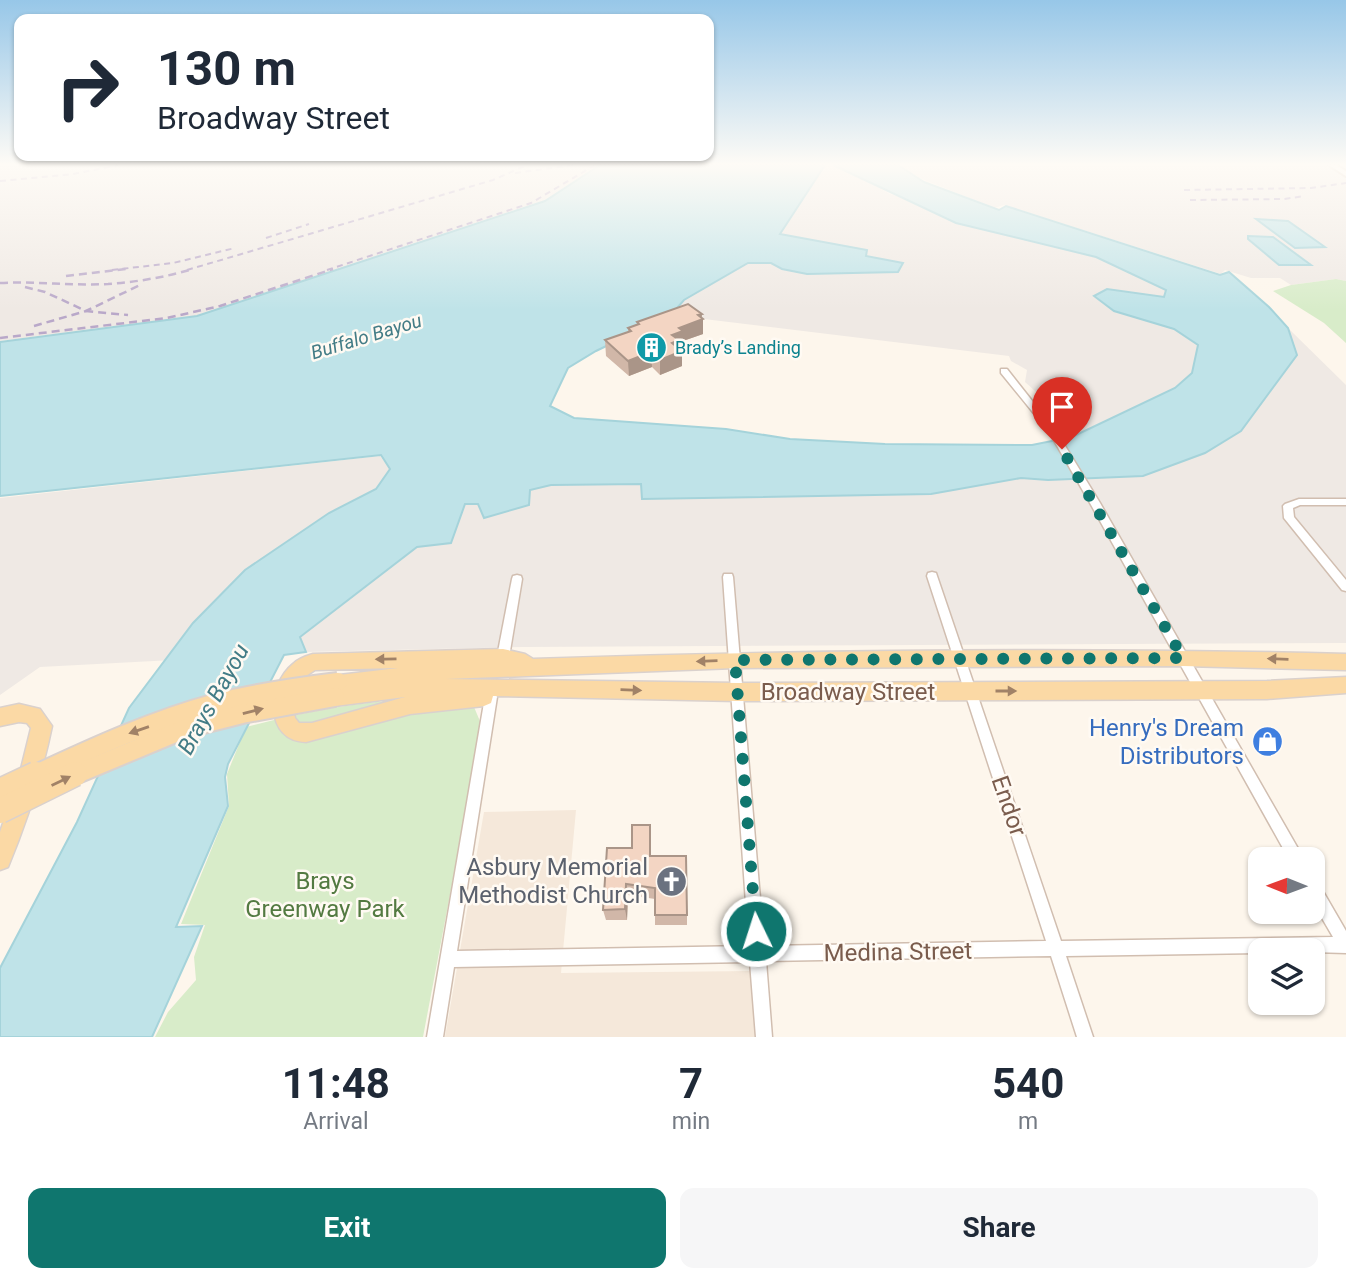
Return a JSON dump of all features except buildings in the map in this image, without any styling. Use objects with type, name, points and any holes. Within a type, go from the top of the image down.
[{"type":"main road","points":[[532,667],[522,660],[503,657],[313,662],[298,672],[291,681],[284,718],[287,726],[296,732],[312,732],[410,705],[563,688]]},
{"type":"main road","name":"Broadway Street","points":[[0,811],[97,764],[187,729],[407,673],[735,660],[1183,658],[1346,662]]},
{"type":"main road","name":"Broadway Street","points":[[0,791],[110,740],[203,707],[278,689],[1202,691],[1279,690],[1346,685]]},
{"type":"main road","points":[[0,717],[19,713],[33,715],[42,726],[36,758],[17,820],[0,859]]},
{"type":"street","points":[[1004,371],[1052,431],[1290,847]]},
{"type":"street","points":[[1346,502],[1299,502],[1288,506],[1289,518],[1346,587]]},
{"type":"street","name":"Endor","points":[[932,576],[1085,1037]]},
{"type":"street","points":[[728,578],[764,1037]]},
{"type":"street","points":[[503,657],[517,579]]},
{"type":"street","points":[[435,1037],[450,960],[455,903],[491,697]]},
{"type":"street","points":[[1325,908],[1346,944]]},
{"type":"street","name":"Medina Street","points":[[450,960],[1346,944]]},
{"type":"shaded area","points":[[0,213],[507,213],[197,316],[0,341]]},
{"type":"shaded area","points":[[793,213],[950,213],[1096,257],[1148,279],[1166,290],[1164,297],[1107,289],[1114,311],[1174,329],[1199,345],[1192,373],[1175,388],[1144,405],[1072,437],[1053,407],[1025,382],[1027,370],[1011,361],[1009,356],[671,315],[684,300],[748,263],[771,263],[782,269],[898,272],[903,263],[865,256],[867,250],[780,234]]},
{"type":"shaded area","points":[[1030,213],[1346,213],[1346,281],[1336,279],[1291,285],[1280,278],[1251,278],[1225,270],[1221,274]]},
{"type":"shaded area","points":[[1288,328],[1346,385],[1346,643],[524,647],[306,652],[299,637],[417,547],[451,543],[465,504],[479,504],[484,517],[530,490],[551,485],[642,484],[642,499],[931,494],[1021,478],[1048,480],[1241,431],[1297,355]]},
{"type":"shaded area","points":[[380,456],[390,469],[379,491],[173,660],[40,667],[0,695],[0,498]]},
{"type":"shaded area","points":[[576,810],[561,973],[752,971],[755,1037],[445,1037],[484,812]]},
{"type":"green space","points":[[1336,279],[1346,281],[1346,343],[1324,323],[1273,291],[1291,285]]},
{"type":"green space","name":"Brays Greenway Park","points":[[421,698],[474,707],[482,726],[423,1037],[155,1037],[168,1012],[196,980],[194,957],[205,925],[181,924],[229,806],[227,774],[246,727],[333,708]]},
{"type":"water","points":[[507,213],[793,213],[780,234],[867,250],[866,256],[903,263],[898,272],[807,274],[782,269],[771,263],[748,263],[684,300],[671,315],[596,351],[568,368],[550,406],[574,418],[726,429],[790,439],[885,444],[1032,445],[1072,437],[1175,388],[1192,373],[1198,345],[1174,329],[1114,311],[1094,296],[1107,289],[1164,297],[1166,290],[1096,257],[956,223],[936,213],[1029,213],[1220,275],[1229,272],[1269,307],[1288,328],[1297,355],[1241,431],[1205,453],[1143,476],[1048,480],[1021,478],[931,494],[642,499],[641,484],[551,485],[530,490],[529,505],[484,518],[478,504],[465,504],[451,543],[417,547],[300,637],[306,652],[284,655],[228,764],[225,777],[228,806],[176,927],[202,926],[152,1037],[0,1037],[0,968],[77,822],[129,708],[193,623],[245,570],[329,513],[376,489],[390,469],[381,455],[0,496],[0,342],[197,316]]},
{"type":"water","points":[[1256,219],[1288,221],[1325,247],[1295,248]]},
{"type":"water","points":[[1248,236],[1273,237],[1311,265],[1279,265],[1248,239]]},
{"type":"railway","points":[[187,270],[379,213]]},
{"type":"railway","points":[[327,270],[499,213]]},
{"type":"railway","points":[[266,238],[309,224]]},
{"type":"railway","points":[[112,270],[173,263],[235,248]]},
{"type":"railway","points":[[66,276],[126,269]]},
{"type":"railway","points":[[0,283],[108,284],[151,279],[193,269]]},
{"type":"railway","points":[[0,338],[167,318],[220,306],[333,269]]},
{"type":"railway","points":[[86,311],[142,284]]},
{"type":"railway","points":[[25,287],[45,292],[86,311]]},
{"type":"railway","points":[[34,326],[86,311]]},
{"type":"railway","points":[[86,311],[128,315]]},
{"type":"place","name":"Brady’s Landing","points":[[652,348]]},
{"type":"place","name":"Henry's Dream Distributors","points":[[1267,742]]},
{"type":"place","name":"Asbury Memorial Methodist Church","points":[[671,881]]},
{"type":"route","points":[[756,931],[735,660],[1183,658],[1062,449]]},
{"type":"water label","name":"Buffalo Bayou","points":[[366,336]]},
{"type":"water label","name":"Brays Bayou","points":[[213,699]]}]
